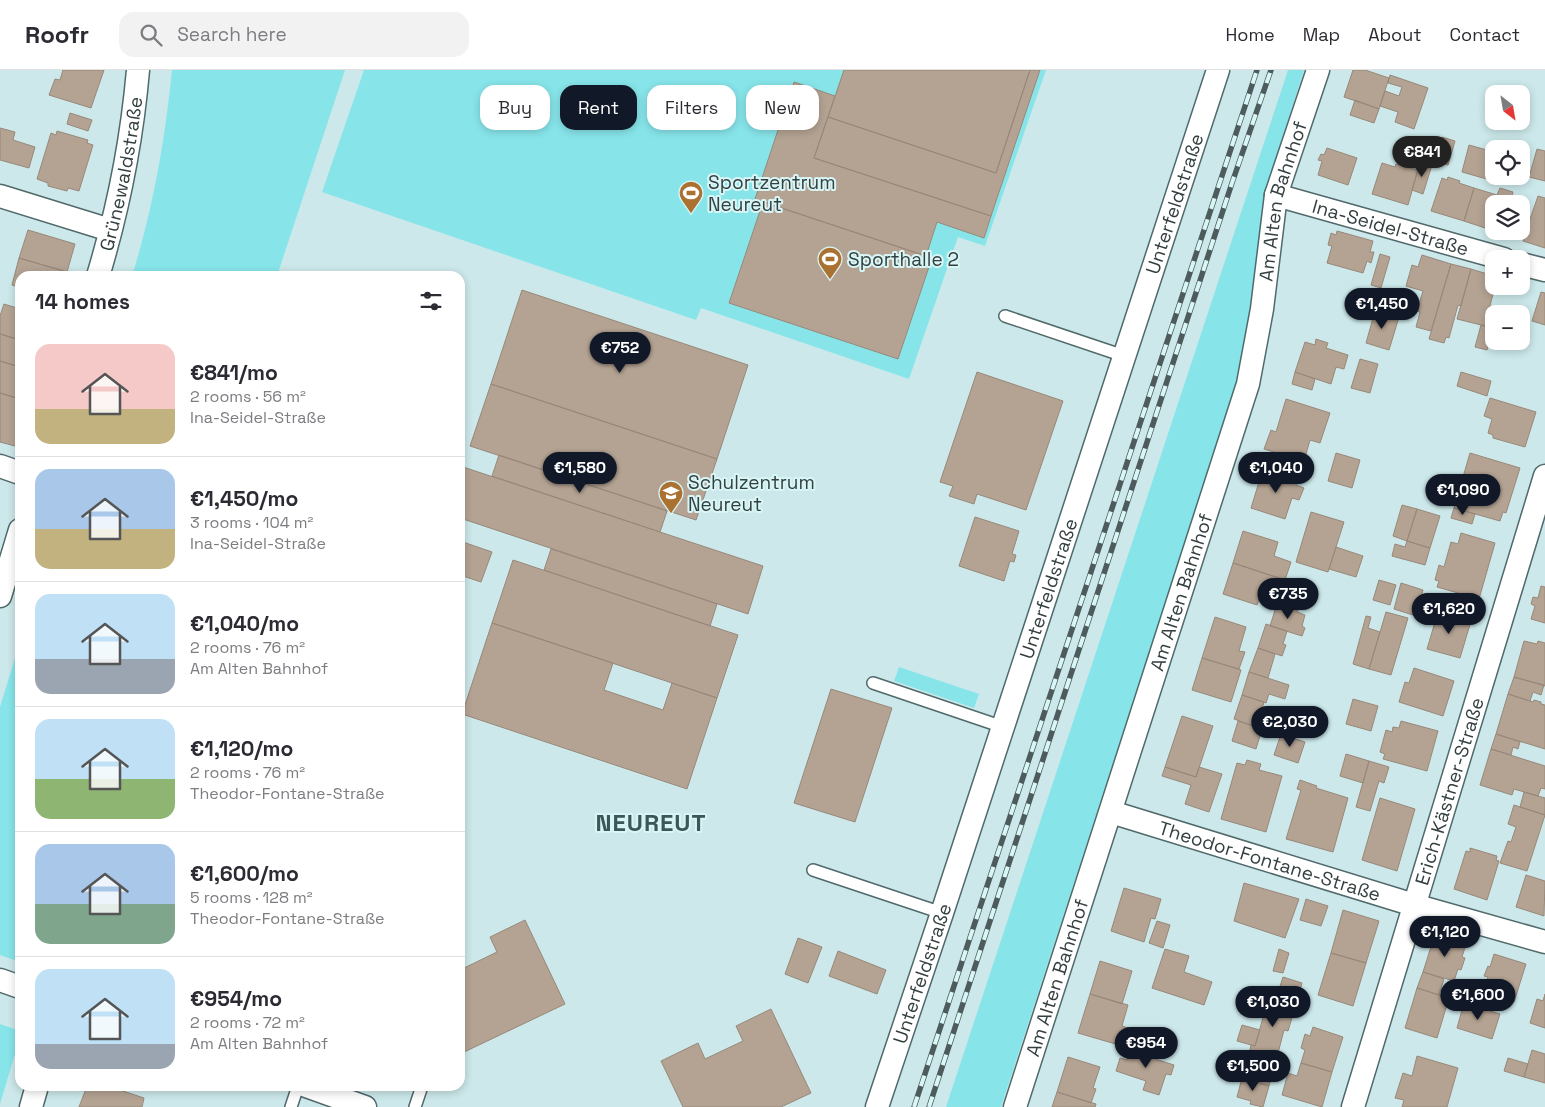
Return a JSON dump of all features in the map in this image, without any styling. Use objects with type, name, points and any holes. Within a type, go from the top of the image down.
[{"type":"street","name":"Grünewaldstraße","points":[[99,271],[121,186],[138,70]]},
{"type":"street","name":"Unterfeldstraße","points":[[877,1107],[1218,70]]},
{"type":"street","name":"Am Alten Bahnhof","points":[[1015,1107],[1248,384],[1262,309],[1276,195],[1318,70]]},
{"type":"street","name":"Ina-Seidel-Straße","points":[[1276,195],[1485,254]]},
{"type":"street","points":[[0,196],[110,230]]},
{"type":"street","points":[[1530,266],[1545,270]]},
{"type":"street","points":[[0,466],[15,470]]},
{"type":"street","name":"Erich-Kästner-Straße","points":[[1353,1107],[1545,476]]},
{"type":"street","points":[[0,596],[15,546]]},
{"type":"street","name":"Theodor-Fontane-Straße","points":[[1111,812],[1414,905],[1545,942]]},
{"type":"street","points":[[0,980],[15,985]]},
{"type":"street","points":[[31,1107],[36,1091]]},
{"type":"street","points":[[320,1091],[366,1107]]},
{"type":"lane","points":[[1005,316],[1124,356]]},
{"type":"lane","points":[[873,683],[1003,727]]},
{"type":"lane","points":[[813,870],[942,913]]},
{"type":"lane","points":[[291,1107],[296,1091]]},
{"type":"lane","points":[[415,1107],[420,1091]]},
{"type":"shaded area","points":[[172,70],[345,70],[279,271],[133,271],[146,225],[166,122]]},
{"type":"shaded area","name":"Sportzentrum Neureut","points":[[364,70],[1046,70],[985,246],[958,237],[909,379],[701,308],[696,320],[322,192]]},
{"type":"shaded area","points":[[1288,70],[1304,70],[1278,151],[1262,211],[1254,287],[1239,376],[1001,1107],[946,1107]]},
{"type":"shaded area","points":[[15,658],[15,960],[0,955],[0,707]]},
{"type":"shaded area","points":[[899,667],[979,694],[974,708],[894,681]]},
{"type":"shaded area","points":[[0,1024],[15,1029],[15,1054],[0,1104]]},
{"type":"building","points":[[63,70],[104,70],[91,108],[49,95],[55,79],[60,80]]},
{"type":"building","points":[[844,70],[1030,70],[996,173],[828,117]]},
{"type":"building","points":[[1030,70],[1040,70],[991,216],[814,158],[828,117],[996,173]]},
{"type":"building","points":[[1353,70],[1365,70],[1389,78],[1379,109],[1344,97]]},
{"type":"building","points":[[1390,75],[1428,88],[1414,129],[1395,122],[1398,112],[1380,106],[1385,91],[1399,96],[1402,87],[1388,83]]},
{"type":"building","points":[[819,91],[835,96],[814,158],[991,216],[984,238],[937,222],[926,256],[755,199],[778,130],[819,130]]},
{"type":"building","points":[[1355,100],[1379,109],[1374,123],[1350,115]]},
{"type":"building","points":[[70,113],[92,120],[88,131],[67,124]]},
{"type":"building","points":[[0,128],[15,132],[13,140],[35,147],[29,168],[0,160]]},
{"type":"building","points":[[57,131],[88,140],[87,143],[93,145],[79,191],[68,188],[67,191],[48,186],[48,183],[37,179],[51,133],[56,135]]},
{"type":"building","points":[[1442,137],[1455,141],[1448,165],[1434,161]]},
{"type":"building","points":[[1469,145],[1485,149],[1485,179],[1462,172]]},
{"type":"building","points":[[1327,148],[1357,158],[1348,185],[1318,175],[1322,161],[1318,160],[1321,154],[1324,155]]},
{"type":"building","points":[[1537,149],[1545,151],[1545,181],[1530,177]]},
{"type":"building","points":[[1420,162],[1432,165],[1423,194],[1412,190]]},
{"type":"building","points":[[1382,163],[1395,167],[1396,164],[1418,170],[1408,205],[1372,194]]},
{"type":"building","points":[[1448,177],[1474,188],[1464,221],[1431,211],[1442,178],[1447,180]]},
{"type":"building","points":[[1474,188],[1497,195],[1485,195],[1485,228],[1464,221]]},
{"type":"building","points":[[1500,188],[1513,192],[1512,195],[1497,195]]},
{"type":"building","points":[[1538,196],[1545,198],[1545,248],[1523,241],[1530,240],[1530,219]]},
{"type":"building","name":"Sporthalle 2","points":[[763,202],[932,258],[898,359],[729,303]]},
{"type":"building","points":[[28,230],[75,244],[67,271],[19,258]]},
{"type":"building","points":[[1337,231],[1373,241],[1370,252],[1374,252],[1371,263],[1367,261],[1363,273],[1327,263],[1332,246],[1328,245],[1331,233],[1336,235]]},
{"type":"building","points":[[1380,254],[1390,257],[1381,288],[1371,285]]},
{"type":"building","points":[[1422,255],[1451,264],[1431,331],[1416,327],[1420,312],[1417,311],[1423,291],[1406,286],[1412,265],[1418,267]]},
{"type":"building","points":[[19,258],[64,271],[16,271]]},
{"type":"building","points":[[1451,264],[1471,269],[1461,306],[1458,305],[1449,338],[1446,337],[1444,343],[1429,339]]},
{"type":"building","points":[[1471,269],[1485,273],[1485,295],[1493,295],[1490,305],[1485,305],[1485,326],[1457,319]]},
{"type":"building","points":[[15,273],[15,286],[12,285]]},
{"type":"building","points":[[522,290],[748,365],[717,459],[491,384]]},
{"type":"building","points":[[1541,292],[1545,293],[1545,325],[1532,321]]},
{"type":"building","points":[[4,304],[15,307],[15,338],[0,334],[0,316]]},
{"type":"building","points":[[1375,311],[1399,317],[1389,350],[1366,343]]},
{"type":"building","points":[[1481,325],[1485,326],[1485,350],[1475,347]]},
{"type":"building","points":[[0,334],[15,338],[15,366],[0,361]]},
{"type":"building","points":[[1316,339],[1328,343],[1326,348],[1348,355],[1344,369],[1336,367],[1331,384],[1295,372],[1305,342],[1315,345]]},
{"type":"building","points":[[1360,359],[1378,364],[1370,393],[1351,388]]},
{"type":"building","points":[[0,361],[15,366],[15,398],[0,393]]},
{"type":"building","points":[[977,372],[1063,401],[1026,510],[977,494],[974,504],[949,496],[953,486],[940,482]]},
{"type":"building","points":[[1295,372],[1315,379],[1312,390],[1292,384]]},
{"type":"building","points":[[1461,372],[1491,381],[1487,396],[1457,386]]},
{"type":"building","points":[[491,384],[717,459],[696,520],[470,446]]},
{"type":"building","points":[[0,393],[15,398],[15,446],[0,442]]},
{"type":"building","points":[[1490,398],[1536,412],[1525,447],[1493,438],[1493,435],[1488,433],[1492,419],[1484,416]]},
{"type":"building","points":[[1286,399],[1330,413],[1320,443],[1310,440],[1304,461],[1264,449],[1271,430],[1276,432]]},
{"type":"building","points":[[1336,453],[1360,460],[1352,488],[1328,481]]},
{"type":"building","points":[[1470,453],[1520,468],[1506,513],[1503,512],[1500,521],[1454,508]]},
{"type":"building","points":[[499,455],[667,511],[660,532],[492,476]]},
{"type":"building","points":[[465,468],[763,566],[748,614],[465,520]]},
{"type":"building","points":[[1263,469],[1297,481],[1296,485],[1304,488],[1299,500],[1292,498],[1285,519],[1251,508]]},
{"type":"building","points":[[1402,505],[1417,509],[1407,541],[1393,536]]},
{"type":"building","points":[[1454,508],[1475,514],[1472,524],[1451,518]]},
{"type":"building","points":[[1417,509],[1440,516],[1430,548],[1407,541]]},
{"type":"building","points":[[1311,512],[1344,522],[1328,572],[1296,562]]},
{"type":"building","points":[[975,517],[1019,531],[1012,554],[1016,555],[1014,562],[1010,561],[1004,581],[959,566]]},
{"type":"building","points":[[1243,531],[1278,542],[1274,556],[1291,562],[1285,580],[1233,563]]},
{"type":"building","points":[[1461,533],[1495,543],[1479,599],[1437,587],[1439,581],[1435,580],[1439,565],[1444,567],[1451,542],[1458,544]]},
{"type":"building","points":[[1407,541],[1430,548],[1425,565],[1392,556],[1395,544],[1405,547]]},
{"type":"building","points":[[465,543],[492,552],[481,582],[465,577]]},
{"type":"building","points":[[1336,547],[1363,556],[1356,577],[1329,569]]},
{"type":"building","points":[[551,549],[717,604],[710,626],[544,570]]},
{"type":"building","points":[[513,560],[738,635],[717,698],[492,623]]},
{"type":"building","points":[[1233,563],[1285,580],[1280,594],[1263,589],[1257,605],[1223,594]]},
{"type":"building","points":[[1379,580],[1396,585],[1390,605],[1373,600]]},
{"type":"building","points":[[1401,583],[1423,590],[1416,616],[1394,609]]},
{"type":"building","points":[[1541,586],[1545,587],[1545,623],[1531,619],[1535,606],[1531,604],[1533,597],[1538,598]]},
{"type":"building","points":[[1277,604],[1298,610],[1297,612],[1305,615],[1302,626],[1305,628],[1302,636],[1270,626]]},
{"type":"building","points":[[1386,612],[1408,618],[1391,675],[1369,669]]},
{"type":"building","points":[[1438,612],[1471,621],[1460,658],[1427,649]]},
{"type":"building","points":[[1366,616],[1371,617],[1368,628],[1380,632],[1369,669],[1353,664]]},
{"type":"building","points":[[1215,617],[1246,627],[1239,651],[1245,652],[1239,669],[1202,658]]},
{"type":"building","points":[[492,623],[613,663],[604,690],[663,710],[672,683],[717,698],[687,789],[465,715],[465,705]]},
{"type":"building","points":[[1266,624],[1287,631],[1283,644],[1286,645],[1282,656],[1258,648]]},
{"type":"building","points":[[1524,641],[1537,644],[1538,641],[1545,643],[1545,686],[1514,677]]},
{"type":"building","points":[[1258,648],[1275,654],[1268,678],[1249,672]]},
{"type":"building","points":[[1202,658],[1241,670],[1231,702],[1192,690]]},
{"type":"building","points":[[1414,668],[1454,681],[1443,716],[1399,702],[1405,682],[1409,683]]},
{"type":"building","points":[[1249,672],[1289,685],[1285,699],[1269,694],[1266,703],[1242,695]]},
{"type":"building","points":[[1514,677],[1544,685],[1541,695],[1533,692],[1530,701],[1508,694]]},
{"type":"building","points":[[831,689],[892,708],[855,822],[794,803]]},
{"type":"building","points":[[1508,694],[1533,702],[1534,700],[1541,702],[1541,704],[1545,705],[1545,749],[1496,734]]},
{"type":"building","points":[[1242,695],[1264,702],[1259,719],[1265,721],[1262,729],[1234,719]]},
{"type":"building","points":[[1353,699],[1378,706],[1371,731],[1346,724]]},
{"type":"building","points":[[1182,716],[1213,726],[1196,777],[1165,767]]},
{"type":"building","points":[[1238,721],[1262,729],[1256,749],[1232,741]]},
{"type":"building","points":[[1401,721],[1438,731],[1427,771],[1383,759],[1385,754],[1380,752],[1386,730],[1392,732],[1393,727],[1399,728]]},
{"type":"building","points":[[1281,734],[1305,742],[1298,763],[1274,755]]},
{"type":"building","points":[[1496,734],[1520,742],[1518,749],[1513,747],[1511,755],[1491,749]]},
{"type":"building","points":[[1491,749],[1545,766],[1545,789],[1541,788],[1538,796],[1514,789],[1512,795],[1480,785]]},
{"type":"building","points":[[1346,754],[1369,761],[1363,783],[1340,776]]},
{"type":"building","points":[[1247,760],[1261,764],[1259,770],[1282,776],[1266,832],[1221,819],[1237,763],[1245,765]]},
{"type":"building","points":[[1369,761],[1389,767],[1384,783],[1379,781],[1370,811],[1356,807]]},
{"type":"building","points":[[1165,767],[1196,777],[1199,767],[1222,774],[1209,812],[1185,804],[1191,785],[1162,776]]},
{"type":"building","points":[[1300,780],[1317,786],[1316,788],[1348,798],[1333,852],[1286,839],[1301,790],[1297,789]]},
{"type":"building","points":[[1524,792],[1545,798],[1545,815],[1520,807]]},
{"type":"building","points":[[1380,798],[1415,809],[1397,871],[1362,860]]},
{"type":"building","points":[[1514,805],[1545,815],[1527,871],[1500,863],[1508,841],[1511,842],[1516,827],[1508,824]]},
{"type":"building","points":[[1470,848],[1497,856],[1496,860],[1499,861],[1487,900],[1454,889],[1466,851],[1470,852]]},
{"type":"building","points":[[1526,875],[1545,881],[1544,916],[1516,907]]},
{"type":"building","points":[[1244,883],[1299,899],[1285,938],[1234,921]]},
{"type":"building","points":[[1124,888],[1161,899],[1155,919],[1151,918],[1144,942],[1111,931]]},
{"type":"building","points":[[1306,899],[1328,906],[1321,926],[1300,920]]},
{"type":"building","points":[[1343,910],[1379,921],[1366,963],[1331,953]]},
{"type":"building","points":[[525,920],[565,1004],[465,1052],[465,968],[497,952],[490,937]]},
{"type":"building","points":[[1157,921],[1170,925],[1163,948],[1149,943]]},
{"type":"building","points":[[1435,934],[1466,944],[1462,957],[1465,958],[1461,970],[1458,969],[1454,981],[1423,972]]},
{"type":"building","points":[[798,938],[822,947],[808,983],[785,974]]},
{"type":"building","points":[[1165,949],[1189,956],[1184,972],[1212,982],[1204,1005],[1152,988]]},
{"type":"building","points":[[1279,949],[1289,953],[1283,973],[1273,971]]},
{"type":"building","points":[[838,951],[886,970],[877,994],[829,976]]},
{"type":"building","points":[[1331,953],[1366,963],[1353,1006],[1318,995]]},
{"type":"building","points":[[1494,954],[1526,964],[1514,1002],[1495,996],[1494,1000],[1481,996],[1488,977],[1484,976],[1488,966],[1490,967]]},
{"type":"building","points":[[1100,961],[1132,971],[1122,1004],[1090,994]]},
{"type":"building","points":[[1423,972],[1444,979],[1439,995],[1417,988]]},
{"type":"building","points":[[1283,977],[1302,983],[1295,1008],[1275,1002]]},
{"type":"building","points":[[1417,988],[1449,998],[1437,1038],[1405,1028]]},
{"type":"building","points":[[1090,994],[1128,1005],[1122,1026],[1134,1030],[1129,1048],[1078,1033]]},
{"type":"building","points":[[1545,994],[1545,1028],[1530,1023],[1537,999],[1543,1001]]},
{"type":"building","points":[[1268,1000],[1295,1008],[1288,1031],[1284,1030],[1277,1057],[1250,1050],[1251,1045],[1255,1046]]},
{"type":"building","points":[[1464,1003],[1500,1014],[1492,1039],[1457,1028]]},
{"type":"building","points":[[771,1009],[811,1093],[781,1107],[683,1107],[661,1061],[698,1043],[705,1059],[743,1041],[736,1026]]},
{"type":"building","points":[[1242,1025],[1260,1030],[1255,1046],[1237,1041]]},
{"type":"building","points":[[1313,1027],[1343,1037],[1332,1072],[1301,1063],[1305,1050],[1301,1048],[1305,1034],[1310,1036]]},
{"type":"building","points":[[1132,1047],[1154,1054],[1152,1058],[1174,1065],[1171,1075],[1166,1074],[1159,1095],[1143,1090],[1146,1081],[1116,1071],[1120,1058],[1127,1060]]},
{"type":"building","points":[[1250,1050],[1277,1057],[1269,1086],[1242,1078]]},
{"type":"building","points":[[1532,1050],[1545,1054],[1545,1083],[1524,1077]]},
{"type":"building","points":[[1417,1056],[1458,1068],[1447,1107],[1402,1107],[1404,1100],[1395,1098],[1403,1073],[1412,1076]]},
{"type":"building","points":[[1068,1057],[1100,1067],[1093,1088],[1096,1089],[1091,1103],[1057,1092]]},
{"type":"building","points":[[1508,1058],[1528,1064],[1524,1077],[1504,1071]]},
{"type":"building","points":[[1301,1063],[1332,1072],[1322,1107],[1282,1095],[1288,1073],[1297,1076]]},
{"type":"building","points":[[1242,1078],[1269,1086],[1263,1107],[1250,1104],[1251,1101],[1237,1097]]},
{"type":"building","points":[[85,1091],[123,1091],[144,1098],[142,1107],[79,1107]]},
{"type":"building","points":[[1057,1092],[1096,1104],[1095,1107],[1052,1107]]},
{"type":"railway","points":[[914,1107],[1257,70]]},
{"type":"railway","points":[[929,1107],[1232,183],[1271,70]]},
{"type":"place","name":"Sportzentrum Neureut","points":[[691,214]]},
{"type":"place","name":"Sporthalle 2","points":[[830,280]]},
{"type":"place","name":"Schulzentrum Neureut","points":[[671,514]]},
{"type":"district","name":"NEUREUT","points":[[651,823]]}]
